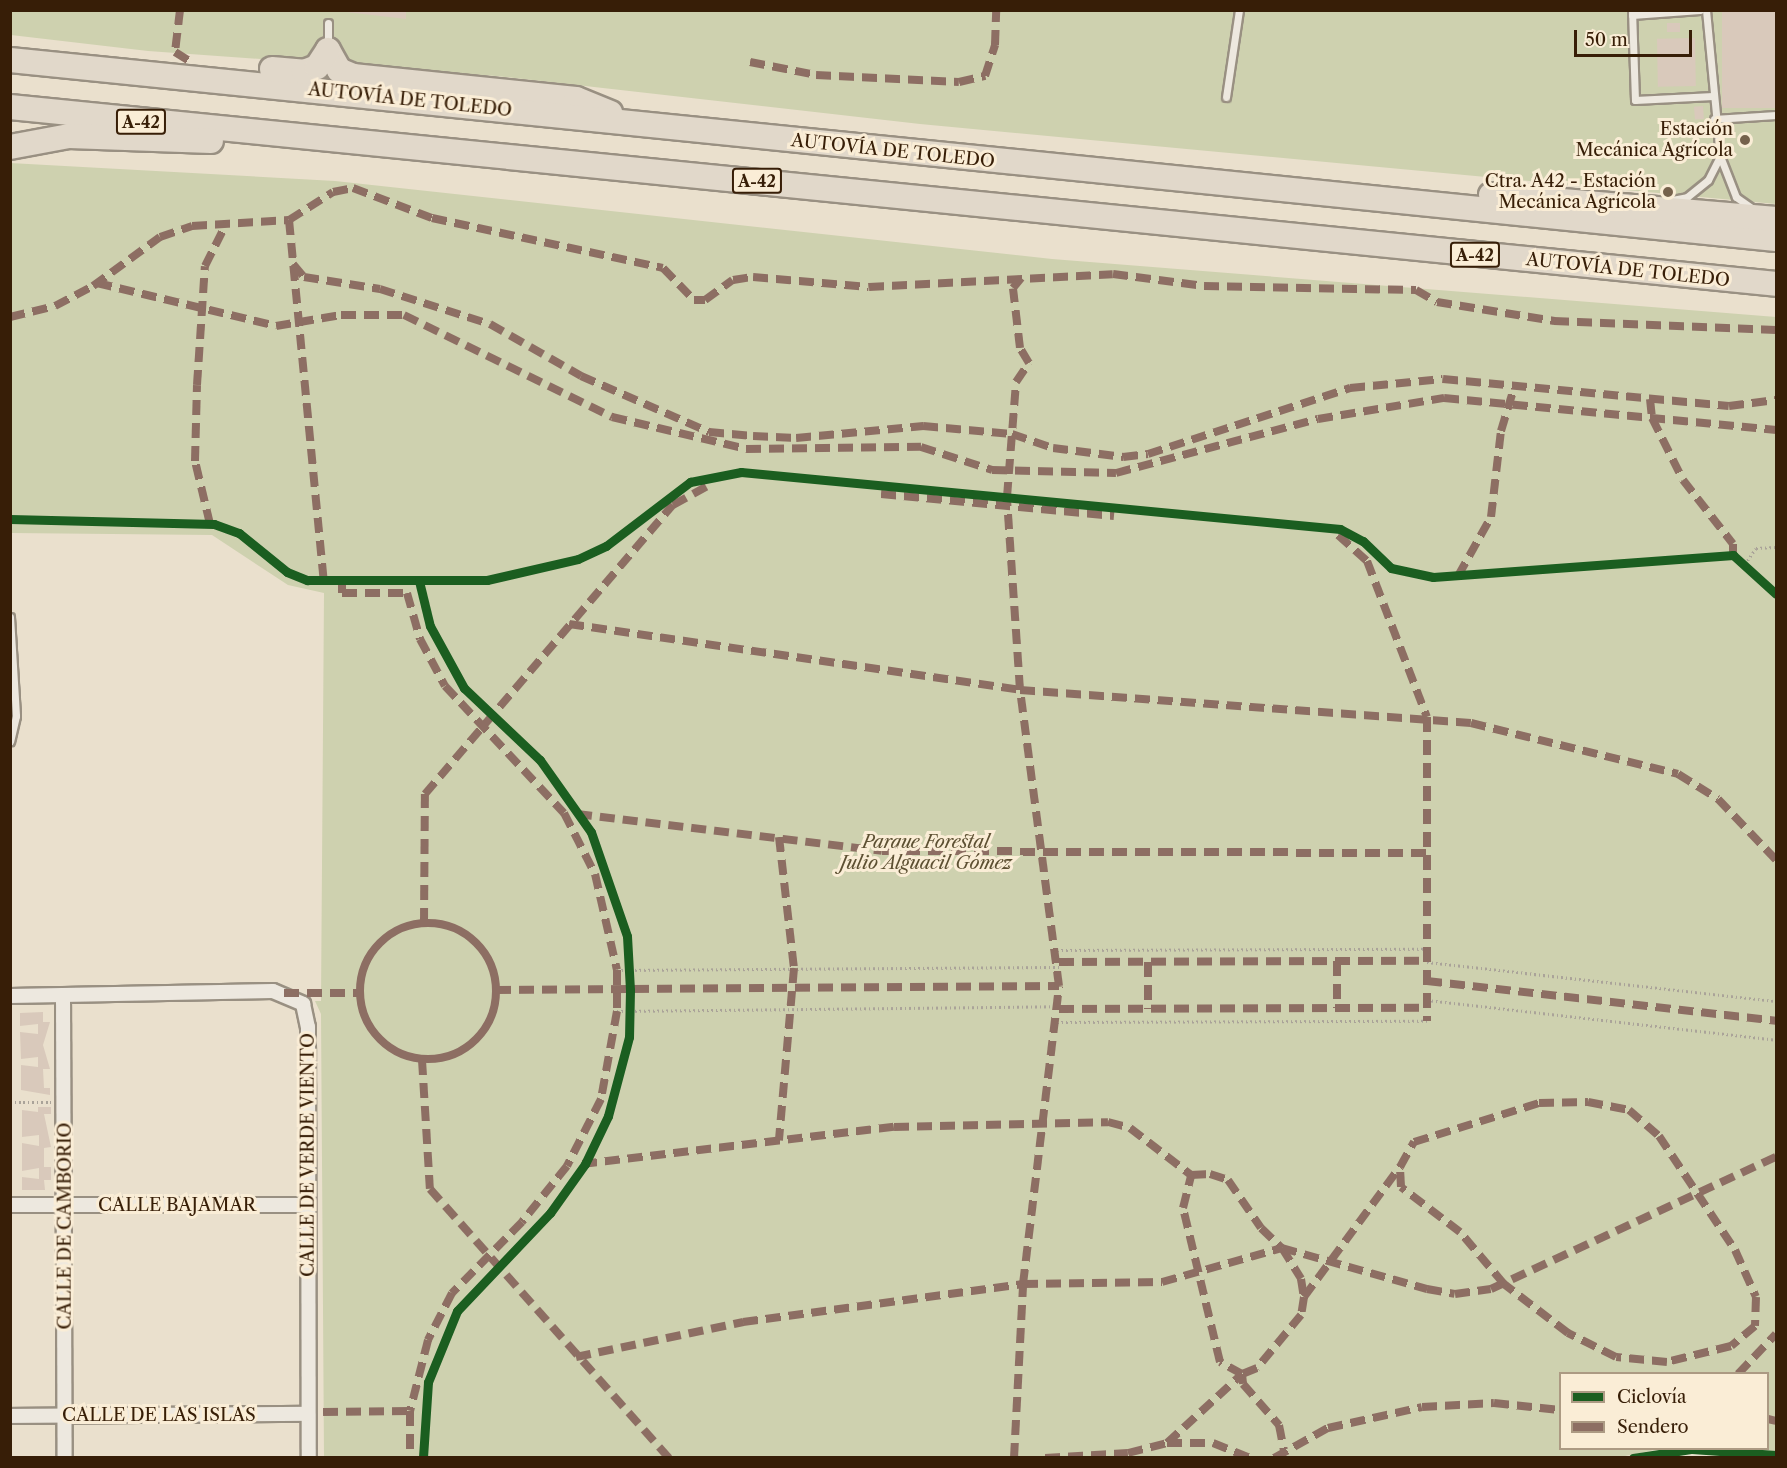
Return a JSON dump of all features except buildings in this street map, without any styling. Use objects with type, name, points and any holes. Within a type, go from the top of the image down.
[{"type":"highway","points":[[161,74],[191,62],[303,72],[317,67],[328,50],[339,70],[352,76],[576,99],[637,124]]},
{"type":"highway","name":"AUTOVÍA DE TOLEDO","points":[[10,60],[1776,239]]},
{"type":"highway","name":"AUTOVÍA DE TOLEDO","points":[[10,107],[272,137],[1776,285]]},
{"type":"highway","points":[[10,147],[69,136],[178,143],[272,137]]},
{"type":"highway","points":[[1435,203],[1503,194],[1776,219]]},
{"type":"street","name":"CALLE DE VERDE VIENTO","points":[[10,996],[273,991],[303,1004],[308,1027],[309,1458]]},
{"type":"street","name":"CALLE DE CAMBORIO","points":[[63,995],[66,1205],[65,1458]]},
{"type":"street","name":"CALLE BAJAMAR","points":[[10,1205],[308,1205]]},
{"type":"street","name":"CALLE DE LAS ISLAS","points":[[10,1416],[309,1414]]},
{"type":"lane","points":[[1226,97],[1239,10]]},
{"type":"lane","points":[[1700,10],[1632,13],[1635,100],[1713,96]]},
{"type":"lane","points":[[1706,10],[1714,118],[1720,156],[1736,197],[1753,209]]},
{"type":"lane","points":[[328,23],[328,50]]},
{"type":"lane","points":[[1714,118],[1776,115]]},
{"type":"lane","points":[[1672,200],[1687,197],[1708,180],[1720,156]]},
{"type":"lane","points":[[1567,200],[1588,194],[1648,197]]},
{"type":"lane","points":[[1660,198],[1776,212]]},
{"type":"lane","points":[[10,617],[16,716],[10,741]]},
{"type":"path","points":[[1745,564],[1756,548],[1776,547]]},
{"type":"path","points":[[1733,555],[1753,572]]},
{"type":"path","points":[[1057,950],[1427,949]]},
{"type":"path","points":[[628,958],[629,975]]},
{"type":"path","points":[[1427,962],[1776,1002]]},
{"type":"path","points":[[617,970],[629,975],[1059,967]]},
{"type":"path","points":[[629,1028],[630,1000]]},
{"type":"path","points":[[1427,1000],[1776,1040]]},
{"type":"path","points":[[617,1011],[1059,1006]]},
{"type":"path","points":[[1057,1022],[1427,1021]]},
{"type":"path","points":[[10,1102],[54,1102]]},
{"type":"path","points":[[1745,1452],[1756,1455],[1772,1454]]},
{"type":"green space","points":[[11,10],[1776,11],[1776,204],[920,124],[496,76],[148,51],[11,35]]},
{"type":"green space","name":"Parque Forestal Julio Alguacil Gómez","points":[[10,163],[335,181],[1052,259],[1776,317],[1776,1451],[1763,1450],[1769,1450],[1769,1372],[1559,1372],[1559,1450],[1655,1450],[1615,1458],[324,1457],[321,1014],[315,1001],[321,1001],[324,593],[288,585],[212,535],[11,533]]},
{"type":"marked path","points":[[180,10],[175,52],[191,62]]},
{"type":"marked path","points":[[750,62],[816,75],[959,82],[985,76],[995,45],[996,10]]},
{"type":"marked path","points":[[10,317],[55,306],[93,286],[160,237],[192,226],[289,220],[333,192],[353,188],[432,218],[663,268],[694,300],[705,300],[733,280],[753,277],[869,287],[1113,274],[1204,286],[1416,290],[1437,302],[1554,321],[1776,330]]},
{"type":"marked path","points":[[289,220],[324,581]]},
{"type":"marked path","points":[[210,524],[195,461],[197,385],[205,266],[226,224]]},
{"type":"marked path","points":[[293,264],[304,277],[380,289],[490,324],[581,376],[709,432],[796,438],[923,426],[1012,434],[1053,448],[1123,457],[1148,454],[1350,388],[1443,379],[1729,406],[1776,400]]},
{"type":"marked path","points":[[1014,1458],[1023,1284],[1059,986],[1020,690],[1007,497],[1016,382],[1029,363],[1020,348],[1013,288],[1021,278]]},
{"type":"marked path","points":[[97,283],[276,326],[341,315],[404,315],[612,417],[746,449],[921,447],[992,470],[1116,473],[1318,419],[1444,398],[1776,430]]},
{"type":"marked path","points":[[1458,576],[1491,517],[1501,431],[1514,388]]},
{"type":"marked path","points":[[1650,399],[1652,418],[1683,480],[1733,544],[1733,555]]},
{"type":"marked path","points":[[424,923],[425,794],[673,505],[711,484]]},
{"type":"marked path","points":[[881,494],[1114,516]]},
{"type":"marked path","points":[[1338,535],[1367,561],[1427,717],[1427,1021]]},
{"type":"marked path","points":[[342,581],[342,593],[407,593],[420,639],[445,686],[564,813],[595,874],[617,970],[617,1011],[601,1099],[567,1166],[522,1222],[452,1293],[428,1340],[410,1411],[410,1458]]},
{"type":"marked path","points":[[569,624],[1020,690],[1471,723],[1678,774],[1718,799],[1776,860]]},
{"type":"marked path","points":[[577,814],[882,851],[1426,853]]},
{"type":"marked path","points":[[779,837],[794,968],[779,1140]]},
{"type":"marked path","points":[[428,923],[454,928],[466,934],[476,943],[485,953],[491,965],[496,991],[491,1017],[485,1029],[476,1039],[466,1048],[454,1054],[428,1059],[402,1054],[390,1048],[380,1039],[371,1029],[365,1017],[360,991],[365,965],[371,953],[380,943],[390,934],[402,928],[428,923]]},
{"type":"marked path","points":[[1337,961],[1337,1008]]},
{"type":"marked path","points":[[1059,962],[1427,961]]},
{"type":"marked path","points":[[1148,962],[1148,1009]]},
{"type":"marked path","points":[[1427,981],[1776,1021]]},
{"type":"marked path","points":[[496,990],[1059,986]]},
{"type":"marked path","points":[[284,993],[359,993]]},
{"type":"marked path","points":[[1059,1009],[1427,1008]]},
{"type":"marked path","points":[[422,1060],[430,1189],[669,1458]]},
{"type":"marked path","points":[[1588,1102],[1629,1110],[1659,1136],[1735,1250],[1756,1297],[1755,1326],[1731,1346],[1667,1362],[1616,1357],[1568,1333],[1504,1284],[1460,1232],[1401,1187],[1400,1167],[1414,1142],[1539,1103],[1588,1102]]},
{"type":"marked path","points":[[582,1164],[894,1127],[1108,1122],[1130,1128],[1191,1175]]},
{"type":"marked path","points":[[576,1357],[743,1322],[1023,1284],[1162,1282],[1282,1248],[1427,1289],[1455,1294],[1491,1289],[1776,1157]]},
{"type":"marked path","points":[[1304,1297],[1400,1167]]},
{"type":"marked path","points":[[1210,1174],[1228,1180],[1261,1228],[1282,1248],[1301,1279],[1304,1297],[1301,1315],[1257,1368],[1242,1374],[1220,1362],[1183,1208],[1191,1175],[1210,1174]]},
{"type":"marked path","points":[[1740,1372],[1776,1334]]},
{"type":"marked path","points":[[1167,1443],[1242,1374],[1243,1384],[1279,1425],[1284,1450]]},
{"type":"marked path","points":[[1274,1458],[1328,1428],[1422,1407],[1494,1403],[1559,1410]]},
{"type":"marked path","points":[[323,1412],[410,1411]]},
{"type":"marked path","points":[[1769,1419],[1776,1421]]},
{"type":"marked path","points":[[1045,1458],[1128,1453],[1167,1443],[1213,1443],[1250,1458]]},
{"type":"cycle path","points":[[10,519],[214,524],[239,533],[287,572],[307,580],[487,580],[578,559],[606,546],[690,482],[741,472],[1340,529],[1363,541],[1391,568],[1433,577],[1733,555],[1776,594]]},
{"type":"cycle path","points":[[419,581],[430,626],[464,688],[540,760],[591,832],[627,936],[630,990],[629,1037],[608,1116],[585,1164],[550,1213],[457,1311],[428,1382],[423,1458]]},
{"type":"cycle path","points":[[1633,1458],[1685,1450]]},
{"type":"cycle path","points":[[1706,1450],[1776,1455]]},
{"type":"place","name":"Estación Mecánica Agrícola","points":[[1745,140]]},
{"type":"place","name":"Ctra. A42 - Estación Mecánica Agrícola","points":[[1668,192]]}]
